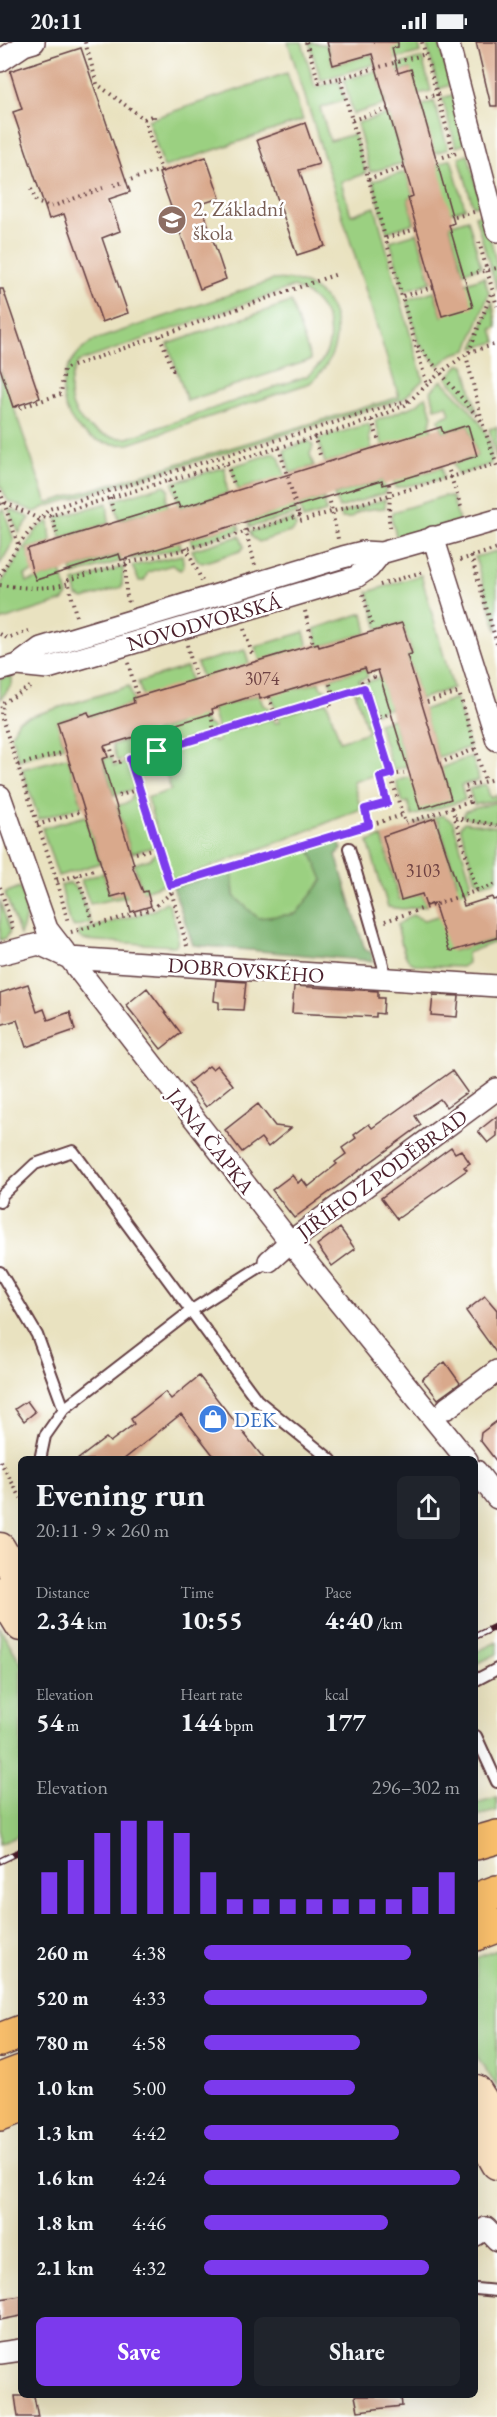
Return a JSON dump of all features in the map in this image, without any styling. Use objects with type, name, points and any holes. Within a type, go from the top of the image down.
[{"type":"highway","points":[[478,1843],[497,1838]]},
{"type":"highway","points":[[478,1899],[497,1892]]},
{"type":"highway","points":[[478,1933],[497,1926]]},
{"type":"highway","points":[[0,2040],[18,2033]]},
{"type":"highway","points":[[0,2080],[18,2073]]},
{"type":"highway","points":[[0,2114],[18,2107]]},
{"type":"main road","points":[[0,1548],[18,1579]]},
{"type":"main road","points":[[0,1592],[18,1621]]},
{"type":"main road","points":[[478,2093],[497,2123]]},
{"type":"main road","points":[[478,2131],[497,2164]]},
{"type":"street","points":[[0,61],[24,45],[34,42]]},
{"type":"street","points":[[448,42],[495,219]]},
{"type":"street","name":"NOVODVORSKÁ","points":[[9,668],[41,648],[259,581],[363,552],[389,551],[497,519]]},
{"type":"street","points":[[433,537],[497,740]]},
{"type":"street","name":"NOVODVORSKÁ","points":[[9,668],[48,668],[356,577],[389,551]]},
{"type":"street","name":"JANA ČAPKA","points":[[0,796],[47,929],[76,958],[290,1242],[464,1456]]},
{"type":"street","name":"DOBROVSKÉHO","points":[[4,947],[39,944],[76,958],[497,986]]},
{"type":"street","name":"JIŘÍHO Z PODĚBRAD","points":[[268,1261],[290,1242],[497,1089]]},
{"type":"street","points":[[447,1408],[497,1371]]},
{"type":"street","points":[[478,1474],[497,1498]]},
{"type":"street","points":[[0,2354],[18,2351]]},
{"type":"lane","points":[[349,848],[383,965],[384,979]]},
{"type":"lane","points":[[0,1202],[2,1195],[35,1164],[73,1151],[257,1400],[326,1456]]},
{"type":"lane","points":[[41,1456],[45,1436],[64,1409],[192,1310],[268,1261]]},
{"type":"lane","points":[[0,1272],[37,1335],[64,1409]]},
{"type":"lane","points":[[478,1679],[497,1669]]},
{"type":"lane","points":[[478,1740],[497,1782]]},
{"type":"lane","points":[[478,2289],[497,2291]]},
{"type":"path","points":[[84,42],[97,84],[144,119],[161,170],[111,186]]},
{"type":"path","points":[[306,42],[319,82],[426,54]]},
{"type":"path","points":[[340,78],[427,386]]},
{"type":"path","points":[[352,120],[388,109]]},
{"type":"path","points":[[144,119],[154,115],[154,118]]},
{"type":"path","points":[[368,179],[405,167]]},
{"type":"path","points":[[31,189],[36,202],[51,207],[103,188]]},
{"type":"path","points":[[386,238],[416,229]]},
{"type":"path","points":[[471,274],[497,267]]},
{"type":"path","points":[[16,406],[17,409],[61,394],[64,369],[337,274]]},
{"type":"path","points":[[403,296],[433,287]]},
{"type":"path","points":[[279,448],[300,521],[391,493],[497,465],[482,422],[467,354],[493,291]]},
{"type":"path","points":[[160,336],[173,370],[176,369]]},
{"type":"path","points":[[417,344],[482,422]]},
{"type":"path","points":[[2,503],[39,519],[372,420],[405,405],[440,373],[467,354],[497,344]]},
{"type":"path","points":[[0,575],[18,545],[49,510],[412,399]]},
{"type":"path","points":[[372,420],[379,441]]},
{"type":"path","points":[[314,436],[321,458]]},
{"type":"path","points":[[227,464],[234,484]]},
{"type":"path","points":[[449,471],[468,527]]},
{"type":"path","points":[[170,481],[176,502]]},
{"type":"path","points":[[388,484],[391,493],[387,516],[389,551]]},
{"type":"path","points":[[0,491],[2,503],[18,545]]},
{"type":"path","points":[[110,498],[114,515]]},
{"type":"path","points":[[330,502],[343,557]]},
{"type":"path","points":[[51,515],[57,533]]},
{"type":"path","points":[[0,585],[24,588],[55,587],[68,580],[127,561],[187,548],[299,516]]},
{"type":"path","points":[[245,530],[259,581]]},
{"type":"path","points":[[187,548],[201,576],[207,598]]},
{"type":"path","points":[[373,587],[497,549]]},
{"type":"path","points":[[471,556],[497,644]]},
{"type":"path","points":[[127,561],[126,593],[135,619]]},
{"type":"path","points":[[68,580],[78,616],[68,619]]},
{"type":"path","points":[[353,593],[363,590],[372,626]]},
{"type":"path","points":[[294,610],[304,607],[313,644]]},
{"type":"path","points":[[253,622],[243,626],[253,657]]},
{"type":"path","points":[[0,634],[7,638],[37,628]]},
{"type":"path","points":[[176,645],[197,639]]},
{"type":"path","points":[[186,642],[195,675]]},
{"type":"path","points":[[117,663],[137,657]]},
{"type":"path","points":[[127,660],[138,697]]},
{"type":"path","points":[[372,671],[374,677],[362,682],[405,823],[470,802],[465,787],[497,778]]},
{"type":"path","points":[[330,684],[331,706]]},
{"type":"path","points":[[33,686],[22,689],[2,703],[2,728],[18,765],[57,881],[68,933],[152,909],[172,892]]},
{"type":"path","points":[[106,751],[111,749],[115,763],[364,688]]},
{"type":"path","points":[[427,702],[459,692]]},
{"type":"path","points":[[268,697],[278,723]]},
{"type":"path","points":[[211,714],[216,742]]},
{"type":"path","points":[[374,719],[387,715]]},
{"type":"path","points":[[154,737],[160,760]]},
{"type":"path","points":[[445,761],[475,749]]},
{"type":"path","points":[[18,765],[61,753]]},
{"type":"path","points":[[130,759],[159,847],[193,967]]},
{"type":"path","points":[[369,825],[365,809],[387,803],[380,777],[404,773]]},
{"type":"path","points":[[119,796],[141,788]]},
{"type":"path","points":[[453,808],[477,891]]},
{"type":"path","points":[[38,825],[79,812]]},
{"type":"path","points":[[170,885],[403,815]]},
{"type":"path","points":[[455,818],[497,825]]},
{"type":"path","points":[[136,853],[159,847]]},
{"type":"path","points":[[57,881],[97,869]]},
{"type":"path","points":[[77,875],[94,926]]},
{"type":"path","points":[[370,926],[497,885]]},
{"type":"path","points":[[0,887],[15,930],[4,947]]},
{"type":"path","points":[[0,1461],[18,1493]]},
{"type":"green space","points":[[288,42],[302,42],[315,87],[339,81],[345,100],[320,108],[330,141],[354,134],[366,173],[341,182],[351,215],[375,207],[423,380],[403,399],[45,507],[35,512],[8,501],[0,485],[0,368],[47,503],[399,397]]},
{"type":"green space","points":[[309,42],[327,45],[333,65],[372,54],[375,64],[321,80]]},
{"type":"green space","points":[[390,42],[418,42],[421,52],[391,60]]},
{"type":"green space","points":[[426,42],[439,42],[450,85],[439,89]]},
{"type":"green space","points":[[422,58],[431,91],[417,94],[410,69],[379,78],[386,104],[353,114],[344,80]]},
{"type":"green space","points":[[287,73],[303,120],[164,167],[148,120]]},
{"type":"green space","points":[[453,95],[465,144],[456,147],[442,98]]},
{"type":"green space","points":[[434,101],[448,149],[434,153],[421,106]]},
{"type":"green space","points":[[389,114],[403,163],[370,172],[357,123]]},
{"type":"green space","points":[[468,154],[481,204],[473,206],[459,157]]},
{"type":"green space","points":[[451,159],[465,208],[446,214],[437,164]]},
{"type":"green space","points":[[406,172],[413,196],[408,198],[414,223],[387,232],[373,181]]},
{"type":"green space","points":[[484,214],[497,265],[497,290],[475,216]]},
{"type":"green space","points":[[468,219],[481,267],[463,272],[449,225]]},
{"type":"green space","points":[[417,233],[431,282],[404,291],[390,241]]},
{"type":"green space","points":[[484,277],[489,293],[468,350],[453,354],[438,366],[418,342],[407,300],[434,291],[442,316],[466,283]]},
{"type":"green space","points":[[273,280],[295,281],[313,288],[325,300],[334,315],[336,332],[333,350],[325,367],[310,383],[129,444],[106,443],[88,435],[74,423],[66,407],[63,390],[67,372],[77,355],[95,340]],"holes":[[[293,287],[307,294],[325,314],[329,327],[326,353],[319,365],[307,376],[128,438],[112,437],[98,432],[78,416],[72,405],[70,392],[72,377],[78,362]]]},
{"type":"green space","points":[[291,302],[311,360],[187,401],[168,344]]},
{"type":"green space","points":[[492,302],[497,327],[492,329],[496,342],[474,348]]},
{"type":"green space","points":[[459,365],[465,365],[477,413],[447,378]]},
{"type":"green space","points":[[442,380],[468,407],[483,428],[491,451],[491,464],[458,475],[453,464],[477,456],[468,425],[443,433],[439,419],[450,414],[447,405],[435,408],[431,391]]},
{"type":"green space","points":[[426,396],[432,415],[430,424],[433,435],[383,446],[375,421],[416,405]]},
{"type":"green space","points":[[368,424],[371,428],[369,437],[372,449],[325,463],[318,439]]},
{"type":"green space","points":[[497,427],[497,461],[489,429]]},
{"type":"green space","points":[[309,441],[313,446],[310,454],[314,466],[290,473],[284,450]]},
{"type":"green space","points":[[273,453],[279,457],[297,514],[250,527],[248,521],[273,513],[263,482],[238,490],[231,467]]},
{"type":"green space","points":[[225,467],[227,493],[180,508],[173,484],[175,482]]},
{"type":"green space","points":[[442,467],[443,479],[395,488],[392,477],[416,470],[418,475]]},
{"type":"green space","points":[[382,480],[386,491],[384,493],[339,508],[334,495]]},
{"type":"green space","points":[[165,485],[169,490],[166,498],[169,511],[144,513],[119,520],[114,500]]},
{"type":"green space","points":[[444,496],[452,497],[459,521],[397,539],[391,517],[393,512]]},
{"type":"green space","points":[[324,498],[326,512],[303,519],[299,505]]},
{"type":"green space","points":[[385,499],[385,508],[362,511],[351,518],[342,518],[339,514]]},
{"type":"green space","points":[[107,503],[109,523],[61,538],[57,518]]},
{"type":"green space","points":[[4,509],[14,541],[0,564],[0,511]]},
{"type":"green space","points":[[11,509],[30,518],[19,533],[9,511]]},
{"type":"green space","points":[[293,519],[296,527],[293,531],[259,542],[252,537],[250,532]]},
{"type":"green space","points":[[49,521],[51,542],[27,549],[33,572],[25,575],[27,582],[61,572],[68,595],[63,601],[0,621],[0,585],[37,529]]},
{"type":"green space","points":[[238,524],[240,530],[192,545],[190,539]]},
{"type":"green space","points":[[240,536],[244,547],[240,551],[202,563],[198,561],[192,550]]},
{"type":"green space","points":[[179,542],[181,548],[131,559],[129,552]]},
{"type":"green space","points":[[497,551],[497,631],[475,557]]},
{"type":"green space","points":[[119,555],[121,561],[73,575],[71,569]]},
{"type":"green space","points":[[182,555],[184,567],[180,570],[172,565],[148,572],[144,581],[139,581],[132,566]]},
{"type":"green space","points":[[123,567],[122,587],[84,599],[77,596],[74,582]]},
{"type":"green space","points":[[421,575],[453,688],[420,699],[407,655],[412,653],[402,623],[378,630],[368,592]]},
{"type":"green space","points":[[363,613],[367,633],[319,647],[314,629]]},
{"type":"green space","points":[[304,632],[309,651],[283,653],[260,661],[255,647]]},
{"type":"green space","points":[[245,650],[249,664],[202,678],[197,663]]},
{"type":"green space","points":[[187,667],[191,681],[144,700],[138,682]]},
{"type":"green space","points":[[365,668],[368,677],[359,680],[361,686],[335,694],[329,679]]},
{"type":"green space","points":[[12,675],[12,684],[0,700],[0,679]]},
{"type":"green space","points":[[381,677],[390,708],[375,713],[365,683]]},
{"type":"green space","points":[[319,682],[320,687],[330,692],[331,696],[277,712],[270,691],[293,684],[295,689]]},
{"type":"green space","points":[[129,686],[134,703],[90,717],[88,712],[57,722],[64,746],[19,760],[11,735],[19,720]]},
{"type":"green space","points":[[362,691],[388,771],[353,782],[361,809],[172,881],[147,798],[171,790],[160,753],[212,736],[214,742],[219,741],[217,735],[273,718],[275,723],[280,722],[278,716],[327,702],[340,741],[368,732],[355,692]]},
{"type":"green space","points":[[259,695],[263,705],[271,709],[273,714],[218,730],[212,709]]},
{"type":"green space","points":[[456,698],[470,747],[438,757],[423,710]]},
{"type":"green space","points":[[201,712],[205,723],[213,727],[214,732],[159,748],[154,732],[178,724],[177,719]]},
{"type":"green space","points":[[393,719],[407,766],[393,770],[378,723]]},
{"type":"green space","points":[[143,735],[146,742],[154,745],[155,749],[117,761],[112,745]]},
{"type":"green space","points":[[111,756],[114,766],[129,762],[135,789],[114,795],[103,759]]},
{"type":"green space","points":[[472,756],[479,780],[461,785],[465,800],[412,816],[408,802],[403,803],[396,781],[411,777],[450,798],[441,768]]},
{"type":"green space","points":[[68,757],[82,806],[39,819],[22,769]]},
{"type":"green space","points":[[486,784],[490,797],[497,795],[497,800],[474,805],[469,789]]},
{"type":"green space","points":[[137,793],[139,800],[143,799],[157,846],[131,853],[117,806],[129,802],[133,794]]},
{"type":"green space","points":[[497,802],[497,823],[463,817],[465,811]]},
{"type":"green space","points":[[443,815],[453,822],[471,881],[468,889],[438,902],[457,882],[438,821],[414,824]]},
{"type":"green space","points":[[86,816],[100,863],[58,876],[42,828]]},
{"type":"green space","points":[[464,822],[497,827],[497,880],[482,884],[476,880],[460,827]]},
{"type":"green space","points":[[382,837],[399,899],[422,894],[426,906],[403,909],[388,907],[368,842]]},
{"type":"green space","points":[[337,838],[342,849],[336,855],[365,950],[371,952],[373,961],[193,945],[173,887],[232,871],[234,896],[258,918],[296,914],[323,880],[309,847]]},
{"type":"green space","points":[[309,847],[324,880],[296,914],[259,919],[234,896],[232,871],[250,861]]},
{"type":"green space","points":[[158,850],[168,883],[126,897],[90,904],[81,880],[103,873],[111,897],[141,888],[134,864],[150,859]]},
{"type":"green space","points":[[70,883],[79,891],[91,923],[74,927],[68,918],[61,885]]},
{"type":"green space","points":[[20,887],[26,911],[20,935],[5,893]]},
{"type":"green space","points":[[0,900],[10,932],[6,938],[0,940]]},
{"type":"green space","points":[[166,902],[169,904],[178,932],[177,944],[174,946],[84,940],[78,936],[80,931],[154,910]]},
{"type":"green space","points":[[412,915],[424,920],[442,915],[453,951],[496,939],[497,944],[493,943],[467,953],[468,963],[462,967],[414,964],[405,954],[397,925]]},
{"type":"green space","points":[[0,1628],[18,1658],[18,1835],[0,1844]]},
{"type":"green space","points":[[497,1642],[497,1654],[478,1663],[478,1651]]},
{"type":"green space","points":[[497,1797],[497,1811],[478,1816],[478,1802]]},
{"type":"green space","points":[[497,1950],[497,2087],[478,2058],[478,1957]]},
{"type":"building","points":[[327,42],[398,42],[398,47],[392,48],[398,73],[411,69],[454,223],[449,225],[473,307],[442,316],[408,198],[413,196],[372,54],[333,65]]},
{"type":"building","points":[[476,42],[497,42],[497,106],[491,106]]},
{"type":"building","points":[[81,48],[130,192],[109,199],[120,231],[102,238],[128,313],[102,322],[64,214],[49,219],[13,112],[22,109],[10,71]]},
{"type":"building","points":[[305,123],[319,164],[299,170],[325,246],[297,255],[257,140]]},
{"type":"building","points":[[206,157],[220,198],[201,204],[226,279],[200,289],[159,173]]},
{"type":"building","points":[[0,289],[3,289],[40,398],[13,407],[0,368]]},
{"type":"building","points":[[468,425],[477,456],[383,485],[382,480],[121,560],[119,554],[36,580],[32,571],[27,549],[178,503],[180,508],[441,427],[443,433]]},
{"type":"building","points":[[402,623],[412,654],[407,655],[451,799],[420,809],[378,670],[367,673],[365,668],[260,699],[259,694],[212,709],[213,713],[104,746],[108,757],[102,759],[134,864],[132,865],[143,892],[147,891],[151,906],[131,912],[126,893],[111,897],[57,722],[88,712],[90,717],[134,703],[133,698],[318,643],[319,647]]},
{"type":"building","points":[[435,818],[464,906],[492,897],[493,900],[497,899],[497,938],[449,950],[434,903],[426,906],[422,894],[401,900],[383,836]]},
{"type":"building","points":[[216,980],[246,982],[243,1010],[219,1009],[219,1002],[214,1001]]},
{"type":"building","points":[[28,984],[37,1012],[44,1009],[48,1020],[70,1012],[75,1030],[26,1047],[17,1020],[0,1025],[0,993]]},
{"type":"building","points":[[294,986],[378,991],[378,998],[384,998],[383,1014],[376,1013],[376,1017],[292,1013]]},
{"type":"building","points":[[147,988],[181,1033],[161,1049],[126,1005]]},
{"type":"building","points":[[433,995],[459,996],[457,1017],[431,1015]]},
{"type":"building","points":[[217,1065],[233,1085],[206,1107],[188,1083],[209,1066],[212,1069]]},
{"type":"building","points":[[452,1071],[467,1092],[446,1107],[440,1099],[415,1116],[421,1125],[294,1218],[272,1190],[292,1175],[298,1183],[302,1179],[308,1187],[346,1154],[342,1148],[356,1138],[354,1135],[369,1124],[372,1128]]},
{"type":"building","points":[[258,1104],[275,1126],[291,1128],[268,1147],[261,1138],[242,1152],[225,1130]]},
{"type":"building","points":[[497,1116],[497,1136],[488,1143],[478,1131]]},
{"type":"building","points":[[451,1147],[455,1153],[461,1150],[470,1163],[464,1167],[467,1170],[397,1219],[381,1198]]},
{"type":"building","points":[[340,1228],[355,1249],[332,1266],[317,1245]]},
{"type":"building","points":[[485,1296],[497,1310],[497,1354],[466,1311]]},
{"type":"building","points":[[445,1362],[460,1383],[438,1399],[422,1379]]},
{"type":"building","points":[[199,1376],[262,1456],[214,1456],[181,1414],[128,1456],[82,1456],[106,1438],[110,1442],[134,1424],[131,1419],[165,1392],[171,1399]]},
{"type":"building","points":[[27,1401],[35,1412],[24,1421],[15,1409]]},
{"type":"building","points":[[497,1421],[497,1462],[480,1440],[481,1433]]},
{"type":"building","points":[[18,2296],[18,2317],[0,2320],[0,2299]]},
{"type":"building","points":[[15,2396],[34,2398],[38,2417],[18,2417]]},
{"type":"building","points":[[355,2398],[401,2398],[402,2406],[358,2411]]},
{"type":"railway","points":[[478,1635],[497,1626]]},
{"type":"railway","points":[[0,1861],[18,1852]]},
{"type":"place","name":"2. Základní škola","points":[[172,220]]},
{"type":"place","name":"DEK","points":[[213,1419]]},
{"type":"route","points":[[364,688],[391,774],[380,777],[387,803],[365,809],[369,825],[170,885],[130,759],[157,751],[364,688]]}]
